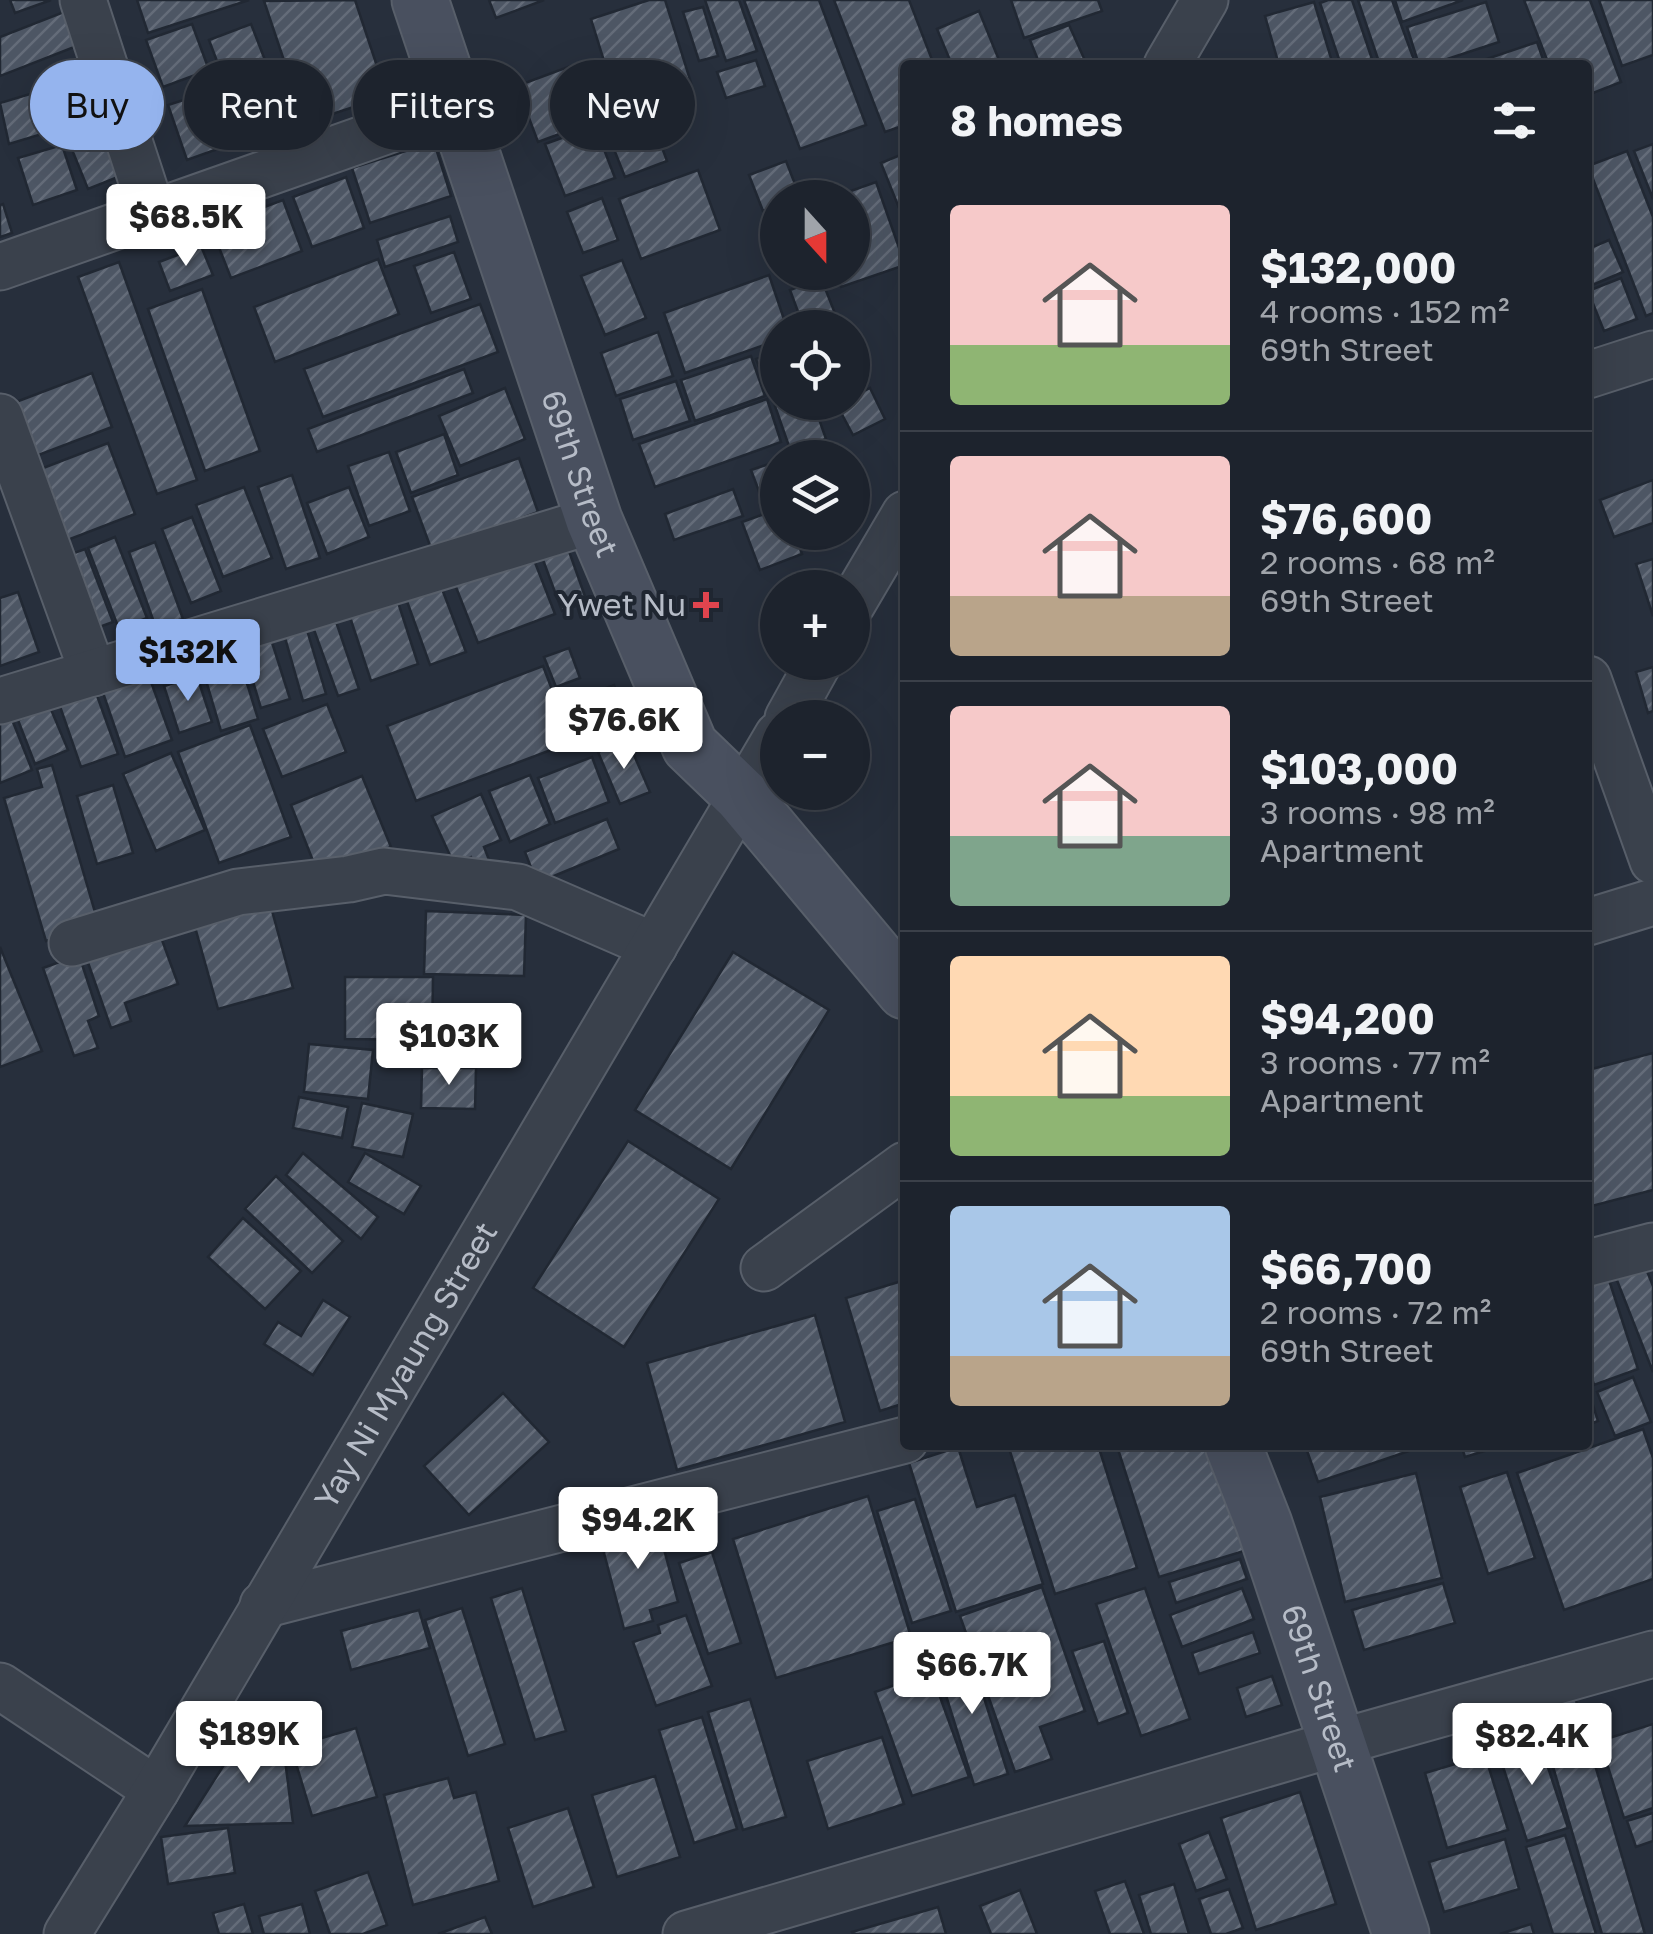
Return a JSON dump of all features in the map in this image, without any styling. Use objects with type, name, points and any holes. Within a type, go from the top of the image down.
[{"type":"main road","name":"69th Street","points":[[420,0],[439,60]]},
{"type":"main road","name":"69th Street","points":[[469,150],[594,520],[690,746],[742,796],[900,985]]},
{"type":"main road","name":"69th Street","points":[[1235,1450],[1264,1524],[1401,1934]]},
{"type":"street","points":[[83,0],[152,212]]},
{"type":"street","points":[[1170,60],[1205,0]]},
{"type":"street","points":[[0,267],[353,142]]},
{"type":"street","points":[[1592,374],[1653,354]]},
{"type":"street","points":[[0,418],[93,672]]},
{"type":"street","points":[[0,701],[594,520]]},
{"type":"street","points":[[870,574],[900,523]]},
{"type":"street","points":[[870,597],[900,588]]},
{"type":"street","points":[[1592,690],[1653,861]]},
{"type":"street","name":"Yay Ni Myaung Street","points":[[67,1934],[156,1790],[760,766]]},
{"type":"street","points":[[72,943],[238,892],[384,872],[518,887],[654,946]]},
{"type":"street","points":[[1592,921],[1653,902]]},
{"type":"street","points":[[764,1268],[900,1169]]},
{"type":"street","points":[[1592,1262],[1653,1246]]},
{"type":"street","points":[[263,1606],[900,1441]]},
{"type":"street","points":[[686,1934],[821,1916],[1337,1742],[1653,1654]]},
{"type":"street","points":[[0,1686],[156,1790]]},
{"type":"building","points":[[10,0],[51,0],[15,13]]},
{"type":"building","points":[[137,0],[249,0],[148,33]]},
{"type":"building","points":[[355,0],[375,60],[353,60],[353,107],[333,114],[333,60],[284,60],[264,1]]},
{"type":"building","points":[[489,0],[544,0],[496,18]]},
{"type":"building","points":[[649,0],[665,0],[684,60],[604,60],[591,19]]},
{"type":"building","points":[[705,0],[739,0],[757,51],[726,61]]},
{"type":"building","points":[[744,0],[819,0],[866,125],[800,149]]},
{"type":"building","points":[[834,0],[909,0],[932,60],[900,60],[900,127],[885,132]]},
{"type":"building","points":[[1011,0],[1098,0],[1102,11],[1024,38]]},
{"type":"building","points":[[1352,0],[1372,60],[1339,60],[1320,3]]},
{"type":"building","points":[[1358,0],[1392,0],[1414,60],[1378,60]]},
{"type":"building","points":[[1395,0],[1463,0],[1402,22]]},
{"type":"building","points":[[1524,0],[1590,0],[1621,82],[1592,93],[1592,60],[1547,60]]},
{"type":"building","points":[[1599,0],[1653,0],[1653,55],[1622,66]]},
{"type":"building","points":[[1314,2],[1331,60],[1278,60],[1265,16]]},
{"type":"building","points":[[1486,2],[1499,42],[1444,60],[1417,60],[1407,27]]},
{"type":"building","points":[[703,7],[718,56],[699,61],[683,12]]},
{"type":"building","points":[[74,8],[87,42],[41,60],[30,60],[30,64],[0,76],[0,37]]},
{"type":"building","points":[[979,11],[999,60],[950,60],[937,29]]},
{"type":"building","points":[[192,24],[205,60],[184,60],[184,79],[164,87],[164,60],[153,60],[146,40]]},
{"type":"building","points":[[251,24],[265,60],[217,60],[209,40]]},
{"type":"building","points":[[1069,25],[1085,60],[1038,60],[1030,40]]},
{"type":"building","points":[[1537,42],[1543,60],[1484,60]]},
{"type":"building","points":[[756,60],[765,86],[726,98],[717,72]]},
{"type":"building","points":[[550,74],[550,138],[538,142],[530,121],[530,81]]},
{"type":"building","points":[[30,94],[30,138],[9,144],[0,103]]},
{"type":"building","points":[[184,100],[184,150],[215,150],[187,160],[168,105]]},
{"type":"building","points":[[550,142],[550,150],[604,150],[615,178],[565,196],[545,144]]},
{"type":"building","points":[[1653,144],[1653,199],[1634,151]]},
{"type":"building","points":[[45,150],[64,150],[77,190],[33,205],[18,158]]},
{"type":"building","points":[[72,150],[124,150],[133,171],[88,189]]},
{"type":"building","points":[[409,150],[437,150],[451,196],[370,223],[352,168]]},
{"type":"building","points":[[614,150],[663,150],[667,161],[625,177]]},
{"type":"building","points":[[1627,151],[1653,217],[1653,313],[1646,316],[1592,176],[1592,164]]},
{"type":"building","points":[[900,155],[900,210],[881,163]]},
{"type":"building","points":[[786,161],[793,180],[760,180],[760,203],[749,175]]},
{"type":"building","points":[[698,170],[720,230],[641,259],[619,199]]},
{"type":"building","points":[[346,177],[364,228],[312,247],[293,197]]},
{"type":"building","points":[[876,182],[900,251],[900,267],[870,277],[870,184]]},
{"type":"building","points":[[602,198],[618,240],[583,253],[567,212]]},
{"type":"building","points":[[283,200],[302,251],[231,278],[211,227]]},
{"type":"building","points":[[3,204],[12,233],[0,237],[0,205]]},
{"type":"building","points":[[450,216],[458,242],[385,267],[377,240]]},
{"type":"building","points":[[1609,240],[1623,272],[1592,285],[1592,247]]},
{"type":"building","points":[[201,246],[213,275],[170,291],[159,262]]},
{"type":"building","points":[[454,252],[471,299],[431,313],[414,266]]},
{"type":"building","points":[[378,259],[399,314],[275,362],[254,307]]},
{"type":"building","points":[[622,260],[646,318],[605,335],[581,276]]},
{"type":"building","points":[[119,262],[197,480],[157,494],[78,277]]},
{"type":"building","points":[[760,278],[760,290],[774,290],[781,310],[760,310],[760,346],[685,373],[664,313]]},
{"type":"building","points":[[1621,278],[1637,319],[1604,331],[1592,301],[1592,289]]},
{"type":"building","points":[[202,289],[260,451],[205,471],[148,309]]},
{"type":"building","points":[[790,290],[826,290],[834,310],[797,310]]},
{"type":"building","points":[[480,304],[498,352],[323,417],[304,369]]},
{"type":"building","points":[[658,332],[673,376],[616,396],[601,353]]},
{"type":"building","points":[[751,356],[760,382],[760,398],[695,421],[681,380]]},
{"type":"building","points":[[464,369],[473,393],[317,452],[308,429]]},
{"type":"building","points":[[92,373],[112,427],[28,459],[8,405]]},
{"type":"building","points":[[676,381],[690,421],[633,440],[620,399]]},
{"type":"building","points":[[505,388],[525,439],[460,466],[439,416]]},
{"type":"building","points":[[870,388],[885,419],[853,435],[845,420],[870,420]]},
{"type":"building","points":[[760,401],[760,420],[774,420],[780,440],[760,440],[760,450],[655,487],[639,444]]},
{"type":"building","points":[[780,420],[819,420],[826,439],[823,440],[787,440]]},
{"type":"building","points":[[444,434],[458,475],[411,493],[396,452]]},
{"type":"building","points":[[108,443],[135,514],[65,541],[38,470]]},
{"type":"building","points":[[389,452],[410,511],[369,526],[348,466]]},
{"type":"building","points":[[519,458],[538,512],[432,551],[412,497]]},
{"type":"building","points":[[760,467],[760,494],[751,470]]},
{"type":"building","points":[[292,475],[320,558],[286,569],[258,487]]},
{"type":"building","points":[[1653,480],[1653,523],[1614,537],[1600,500]]},
{"type":"building","points":[[244,487],[272,558],[223,577],[196,505]]},
{"type":"building","points":[[349,487],[369,537],[327,554],[307,503]]},
{"type":"building","points":[[733,489],[743,516],[674,540],[665,514]]},
{"type":"building","points":[[760,516],[760,550],[801,550],[802,554],[760,570],[742,522]]},
{"type":"building","points":[[192,517],[221,591],[191,603],[162,529]]},
{"type":"building","points":[[115,537],[147,618],[119,629],[88,548]]},
{"type":"building","points":[[565,540],[587,602],[562,611],[539,549]]},
{"type":"building","points":[[155,542],[183,619],[156,628],[129,552]]},
{"type":"building","points":[[529,547],[555,614],[478,643],[452,577]]},
{"type":"building","points":[[85,549],[113,622],[83,633],[55,560]]},
{"type":"building","points":[[1653,559],[1653,616],[1636,564]]},
{"type":"building","points":[[439,581],[466,652],[430,665],[404,593]]},
{"type":"building","points":[[18,592],[39,652],[0,666],[0,598]]},
{"type":"building","points":[[397,599],[418,664],[371,681],[349,614]]},
{"type":"building","points":[[331,607],[359,689],[338,696],[309,616]]},
{"type":"building","points":[[304,620],[326,694],[303,701],[282,627]]},
{"type":"building","points":[[231,632],[258,719],[221,731],[195,643]]},
{"type":"building","points":[[269,633],[290,699],[261,708],[241,642]]},
{"type":"building","points":[[569,648],[580,678],[556,687],[544,657]]},
{"type":"building","points":[[187,652],[193,672],[162,682],[155,661]]},
{"type":"building","points":[[543,666],[572,742],[416,801],[387,726]]},
{"type":"building","points":[[1653,667],[1653,711],[1648,713],[1636,672]]},
{"type":"building","points":[[146,668],[172,740],[125,757],[100,684]]},
{"type":"building","points":[[90,676],[118,754],[81,767],[54,689]]},
{"type":"building","points":[[197,676],[212,722],[179,733],[164,686]]},
{"type":"building","points":[[614,685],[631,732],[593,745],[576,699]]},
{"type":"building","points":[[327,704],[346,752],[282,777],[263,729]]},
{"type":"building","points":[[50,707],[68,750],[35,764],[18,720]]},
{"type":"building","points":[[11,717],[32,770],[0,783],[0,721]]},
{"type":"building","points":[[250,725],[291,837],[219,863],[178,752]]},
{"type":"building","points":[[627,739],[650,792],[620,804],[598,752]]},
{"type":"building","points":[[171,753],[205,830],[156,851],[123,774]]},
{"type":"building","points":[[592,757],[609,802],[555,823],[538,778]]},
{"type":"building","points":[[52,765],[99,926],[46,941],[4,798],[42,787],[37,769]]},
{"type":"building","points":[[530,775],[550,824],[510,842],[489,791]]},
{"type":"building","points":[[362,776],[391,847],[319,876],[291,805]]},
{"type":"building","points":[[113,785],[133,853],[97,864],[77,796]]},
{"type":"building","points":[[481,794],[501,840],[484,847],[491,865],[478,870],[471,857],[454,864],[432,816]]},
{"type":"building","points":[[607,819],[619,849],[537,883],[525,852]]},
{"type":"building","points":[[271,907],[293,988],[218,1009],[195,927]]},
{"type":"building","points":[[426,911],[526,915],[524,976],[424,974]]},
{"type":"building","points":[[158,929],[178,984],[125,1003],[131,1021],[111,1028],[85,954]]},
{"type":"building","points":[[0,947],[42,1051],[0,1067]]},
{"type":"building","points":[[733,952],[829,1010],[731,1169],[635,1110]]},
{"type":"building","points":[[79,955],[99,1016],[88,1021],[98,1048],[74,1056],[43,968]]},
{"type":"building","points":[[345,977],[433,977],[432,1040],[345,1039]]},
{"type":"building","points":[[309,1044],[373,1050],[368,1099],[304,1092]]},
{"type":"building","points":[[1653,1053],[1653,1190],[1592,1206],[1592,1069]]},
{"type":"building","points":[[422,1068],[476,1068],[475,1109],[421,1108]]},
{"type":"building","points":[[299,1097],[348,1107],[342,1138],[293,1128]]},
{"type":"building","points":[[362,1103],[413,1114],[403,1157],[352,1147]]},
{"type":"building","points":[[628,1141],[719,1199],[624,1347],[533,1288]]},
{"type":"building","points":[[303,1153],[378,1217],[361,1239],[286,1175]]},
{"type":"building","points":[[365,1153],[421,1186],[404,1214],[348,1182]]},
{"type":"building","points":[[276,1176],[343,1241],[312,1273],[245,1209]]},
{"type":"building","points":[[243,1218],[301,1271],[265,1309],[208,1257]]},
{"type":"building","points":[[1640,1254],[1653,1286],[1653,1372],[1611,1265]]},
{"type":"building","points":[[1609,1280],[1638,1369],[1594,1385],[1592,1379],[1592,1286]]},
{"type":"building","points":[[900,1282],[900,1405],[880,1411],[846,1298]]},
{"type":"building","points":[[323,1300],[350,1317],[313,1375],[264,1344],[278,1322],[301,1336]]},
{"type":"building","points":[[815,1315],[845,1422],[677,1470],[647,1363]]},
{"type":"building","points":[[1633,1377],[1651,1422],[1615,1436],[1597,1392]]},
{"type":"building","points":[[503,1393],[549,1442],[469,1515],[424,1466]]},
{"type":"building","points":[[1592,1402],[1598,1421],[1592,1423]]},
{"type":"building","points":[[1643,1429],[1653,1458],[1653,1579],[1564,1610],[1517,1473],[1592,1450]]},
{"type":"building","points":[[959,1450],[977,1507],[1015,1495],[1043,1584],[956,1612],[909,1463]]},
{"type":"building","points":[[1010,1450],[1100,1450],[1137,1568],[1055,1594]]},
{"type":"building","points":[[1118,1450],[1213,1450],[1244,1551],[1159,1577]]},
{"type":"building","points":[[1307,1450],[1409,1450],[1409,1451],[1318,1482]]},
{"type":"building","points":[[1463,1450],[1488,1450],[1465,1457]]},
{"type":"building","points":[[1507,1472],[1535,1558],[1488,1574],[1460,1487]]},
{"type":"building","points":[[1416,1473],[1442,1578],[1345,1602],[1320,1497]]},
{"type":"building","points":[[868,1496],[911,1637],[776,1678],[733,1539]]},
{"type":"building","points":[[915,1499],[951,1611],[912,1623],[877,1511]]},
{"type":"building","points":[[656,1519],[678,1602],[650,1610],[653,1621],[624,1629],[599,1534]]},
{"type":"building","points":[[712,1552],[741,1643],[708,1654],[679,1563]]},
{"type":"building","points":[[1240,1559],[1247,1579],[1176,1603],[1169,1582]]},
{"type":"building","points":[[1443,1583],[1455,1623],[1364,1650],[1352,1610]]},
{"type":"building","points":[[1042,1587],[1085,1711],[1040,1727],[1052,1759],[1015,1772],[960,1616]]},
{"type":"building","points":[[522,1588],[566,1731],[535,1740],[491,1598]]},
{"type":"building","points":[[1145,1588],[1190,1719],[1141,1736],[1096,1604]]},
{"type":"building","points":[[1242,1588],[1254,1619],[1182,1647],[1170,1615]]},
{"type":"building","points":[[462,1608],[505,1744],[468,1756],[425,1620]]},
{"type":"building","points":[[419,1610],[430,1648],[351,1670],[341,1631]]},
{"type":"building","points":[[686,1615],[712,1686],[656,1706],[633,1642],[660,1633],[658,1625]]},
{"type":"building","points":[[1253,1632],[1260,1653],[1199,1674],[1192,1653]]},
{"type":"building","points":[[1104,1641],[1128,1713],[1098,1724],[1072,1651]]},
{"type":"building","points":[[969,1650],[1008,1774],[974,1785],[935,1660]]},
{"type":"building","points":[[931,1672],[969,1777],[912,1796],[875,1692]]},
{"type":"building","points":[[1272,1676],[1282,1705],[1246,1717],[1237,1688]]},
{"type":"building","points":[[1574,1694],[1645,1934],[1602,1934],[1535,1705]]},
{"type":"building","points":[[750,1699],[786,1817],[743,1830],[708,1712]]},
{"type":"building","points":[[702,1717],[737,1829],[694,1843],[659,1730]]},
{"type":"building","points":[[1653,1724],[1653,1808],[1624,1818],[1600,1741]]},
{"type":"building","points":[[281,1728],[293,1823],[185,1826],[243,1735]]},
{"type":"building","points":[[356,1728],[377,1797],[312,1816],[291,1747]]},
{"type":"building","points":[[1537,1734],[1568,1828],[1527,1841],[1497,1748]]},
{"type":"building","points":[[882,1737],[904,1804],[828,1829],[807,1761]]},
{"type":"building","points":[[1485,1755],[1508,1830],[1447,1848],[1425,1773]]},
{"type":"building","points":[[655,1776],[680,1857],[617,1877],[592,1795]]},
{"type":"building","points":[[448,1778],[454,1798],[476,1792],[499,1881],[413,1905],[384,1795]]},
{"type":"building","points":[[1300,1792],[1336,1904],[1256,1930],[1221,1818]]},
{"type":"building","points":[[568,1808],[594,1887],[533,1907],[508,1828]]},
{"type":"building","points":[[1653,1813],[1653,1841],[1636,1847],[1627,1821]]},
{"type":"building","points":[[228,1828],[235,1873],[168,1884],[161,1837]]},
{"type":"building","points":[[1209,1832],[1227,1879],[1196,1891],[1179,1844]]},
{"type":"building","points":[[1565,1835],[1596,1934],[1553,1934],[1526,1847]]},
{"type":"building","points":[[1505,1839],[1519,1889],[1444,1912],[1429,1862]]},
{"type":"building","points":[[368,1872],[387,1925],[363,1934],[330,1934],[315,1891]]},
{"type":"building","points":[[1125,1881],[1144,1934],[1110,1934],[1095,1891]]},
{"type":"building","points":[[1174,1884],[1189,1934],[1151,1934],[1139,1895]]},
{"type":"building","points":[[1229,1889],[1243,1928],[1211,1934],[1199,1899]]},
{"type":"building","points":[[1020,1890],[1037,1934],[991,1934],[980,1906]]},
{"type":"building","points":[[244,1904],[253,1934],[219,1934],[213,1913]]},
{"type":"building","points":[[302,1904],[310,1934],[264,1934],[259,1916]]},
{"type":"building","points":[[938,1907],[946,1934],[852,1932]]},
{"type":"building","points":[[485,1917],[492,1934],[438,1934]]},
{"type":"building","points":[[1531,1924],[1534,1934],[1500,1934]]},
{"type":"place","name":"Ywet Nu","points":[[706,605]]}]
